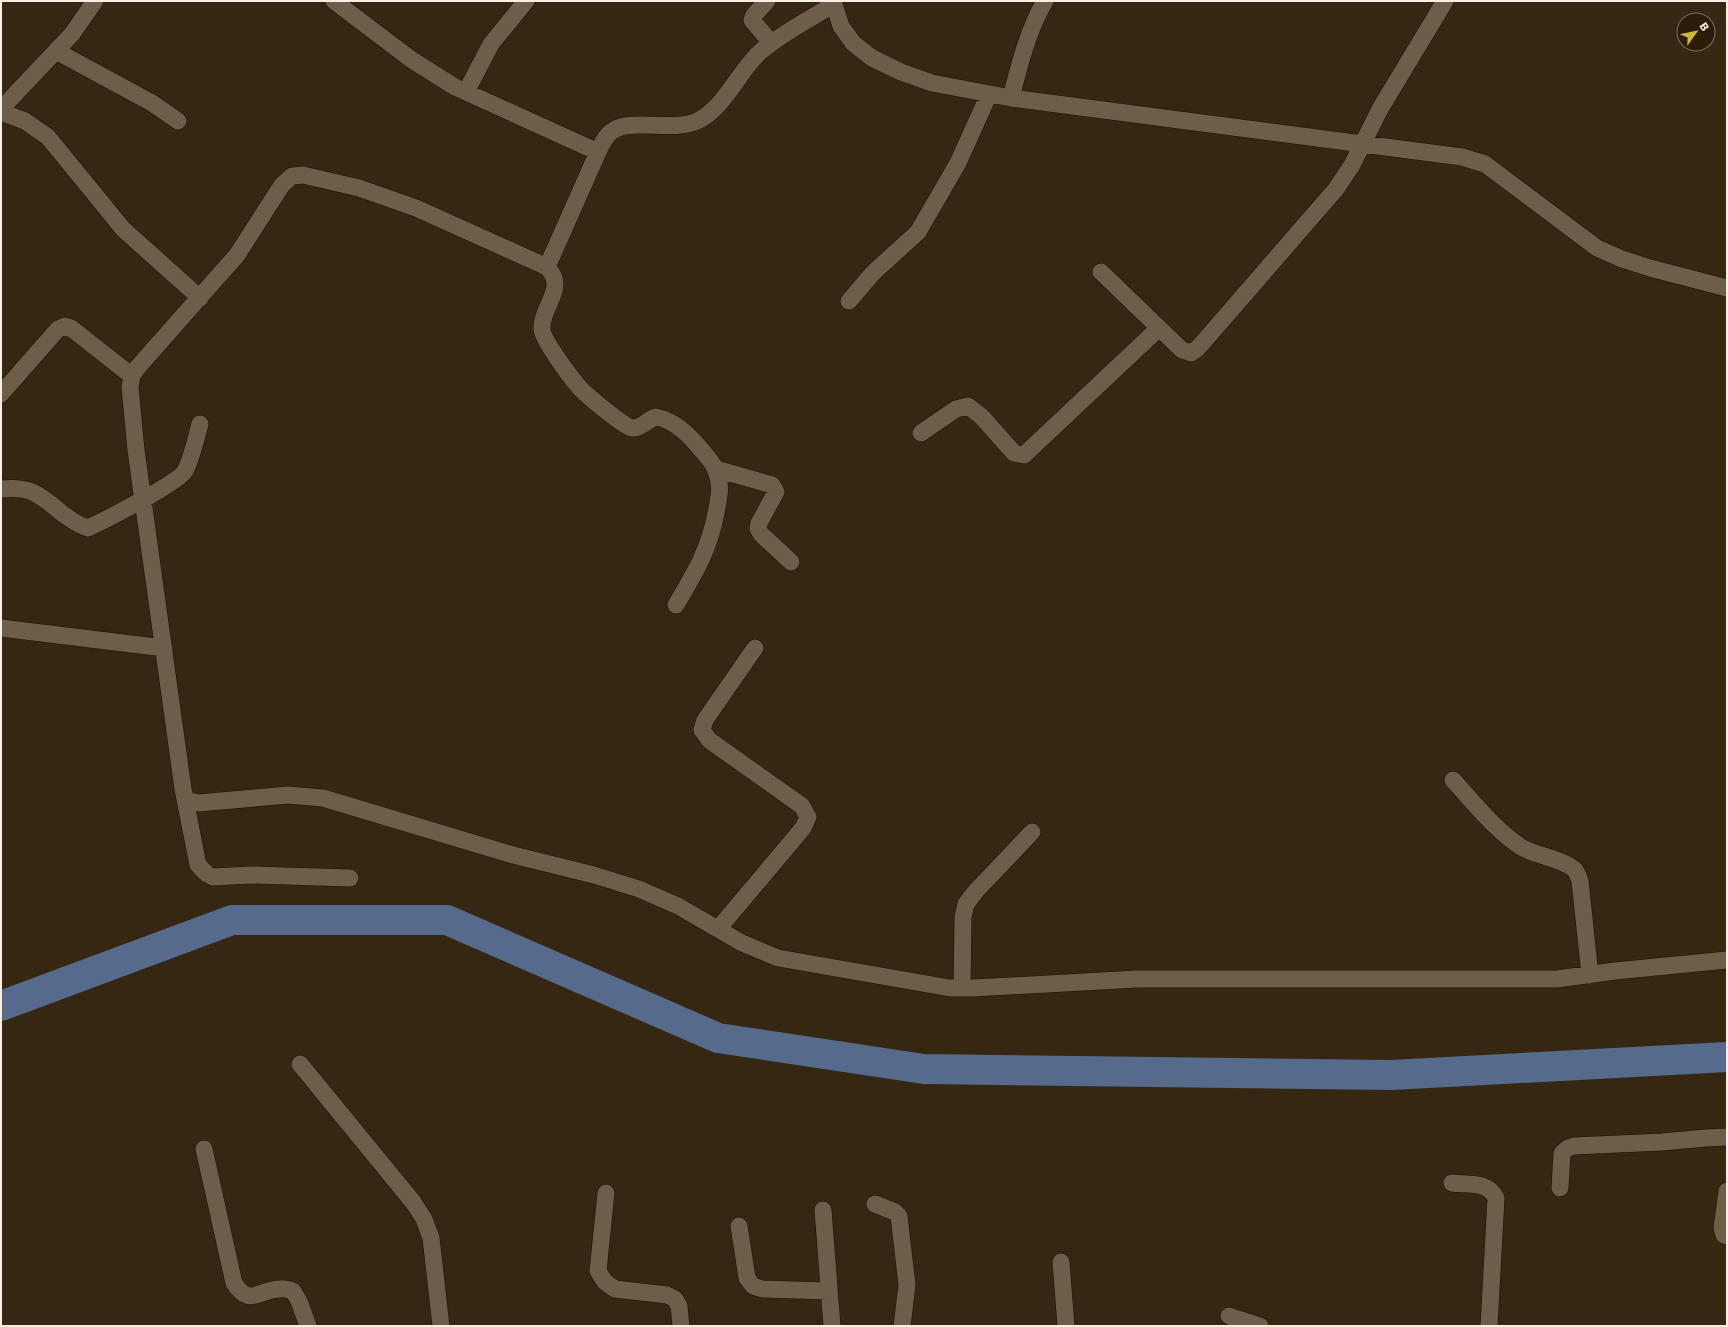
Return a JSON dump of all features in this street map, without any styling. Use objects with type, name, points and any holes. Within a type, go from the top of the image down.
[{"type":"street","points":[[1,108],[72,34],[95,1]]},
{"type":"street","points":[[334,1],[412,60],[466,92],[598,152]]},
{"type":"street","points":[[466,92],[491,44],[526,1]]},
{"type":"street","points":[[767,1],[754,15],[752,20],[771,44]]},
{"type":"street","points":[[1012,96],[1020,62],[1036,19],[1045,1]]},
{"type":"street","points":[[1102,272],[1158,329],[1182,350],[1191,353],[1198,348],[1336,189],[1368,141],[1380,109],[1445,1]]},
{"type":"street","points":[[547,267],[598,152],[606,137],[613,130],[624,126],[675,126],[693,123],[706,116],[718,104],[749,63],[771,44],[834,3],[841,26],[852,43],[872,58],[901,72],[932,83],[989,94],[1368,141],[1406,149],[1462,157],[1485,164],[1597,248],[1622,259],[1650,268],[1727,288]]},
{"type":"street","points":[[56,51],[152,103],[178,121]]},
{"type":"street","points":[[849,300],[873,273],[918,232],[958,163],[989,94]]},
{"type":"street","points":[[1,112],[25,121],[48,137],[123,229],[200,298]]},
{"type":"street","points":[[350,878],[250,875],[213,876],[207,874],[198,865],[185,800],[136,450],[130,387],[132,376],[137,368],[237,255],[282,185],[292,176],[303,175],[360,188],[389,197],[547,267],[554,274],[556,285],[543,320],[542,330],[564,368],[580,388],[599,406],[629,427],[638,427],[651,418],[656,417],[680,428],[691,437],[716,469],[720,484],[720,496],[712,533],[699,566],[676,605]]},
{"type":"street","points":[[1,394],[58,329],[65,326],[71,328],[132,376]]},
{"type":"street","points":[[921,433],[956,409],[968,406],[982,417],[1014,453],[1024,455],[1158,329]]},
{"type":"street","points":[[1,489],[16,488],[29,490],[43,497],[78,526],[88,528],[144,499],[179,478],[185,471],[200,424]]},
{"type":"street","points":[[716,469],[772,485],[776,492],[759,524],[758,529],[791,562]]},
{"type":"street","points":[[1,628],[164,648]]},
{"type":"street","points":[[718,929],[803,828],[808,817],[802,806],[708,740],[702,730],[705,720],[755,648]]},
{"type":"street","points":[[1453,780],[1510,838],[1527,850],[1569,864],[1576,871],[1580,881],[1590,974]]},
{"type":"street","points":[[185,800],[199,803],[288,796],[323,798],[513,855],[594,875],[639,889],[678,906],[742,943],[778,958],[950,988],[1137,978],[1549,979],[1727,960]]},
{"type":"street","points":[[962,988],[963,917],[966,904],[1032,832]]},
{"type":"street","points":[[300,1064],[413,1202],[424,1218],[431,1238],[441,1326]]},
{"type":"street","points":[[1560,1188],[1562,1153],[1568,1148],[1574,1146],[1727,1137]]},
{"type":"street","points":[[204,1149],[234,1283],[240,1292],[250,1297],[280,1289],[293,1291],[299,1301],[308,1326]]},
{"type":"street","points":[[1452,1183],[1486,1186],[1492,1191],[1496,1198],[1489,1326]]},
{"type":"street","points":[[1727,1191],[1722,1228],[1724,1235],[1727,1236]]},
{"type":"street","points":[[606,1193],[598,1271],[605,1282],[615,1289],[667,1296],[675,1299],[679,1306],[681,1326]]},
{"type":"street","points":[[875,1204],[895,1212],[899,1216],[907,1285],[902,1326]]},
{"type":"street","points":[[823,1210],[828,1291],[832,1326]]},
{"type":"street","points":[[739,1226],[747,1278],[753,1286],[762,1289],[828,1291]]},
{"type":"street","points":[[1061,1262],[1066,1326]]},
{"type":"street","points":[[1229,1316],[1260,1326]]},
{"type":"waterway","points":[[1,1006],[232,920],[447,920],[718,1038],[924,1069],[1391,1075],[1727,1057]]}]
